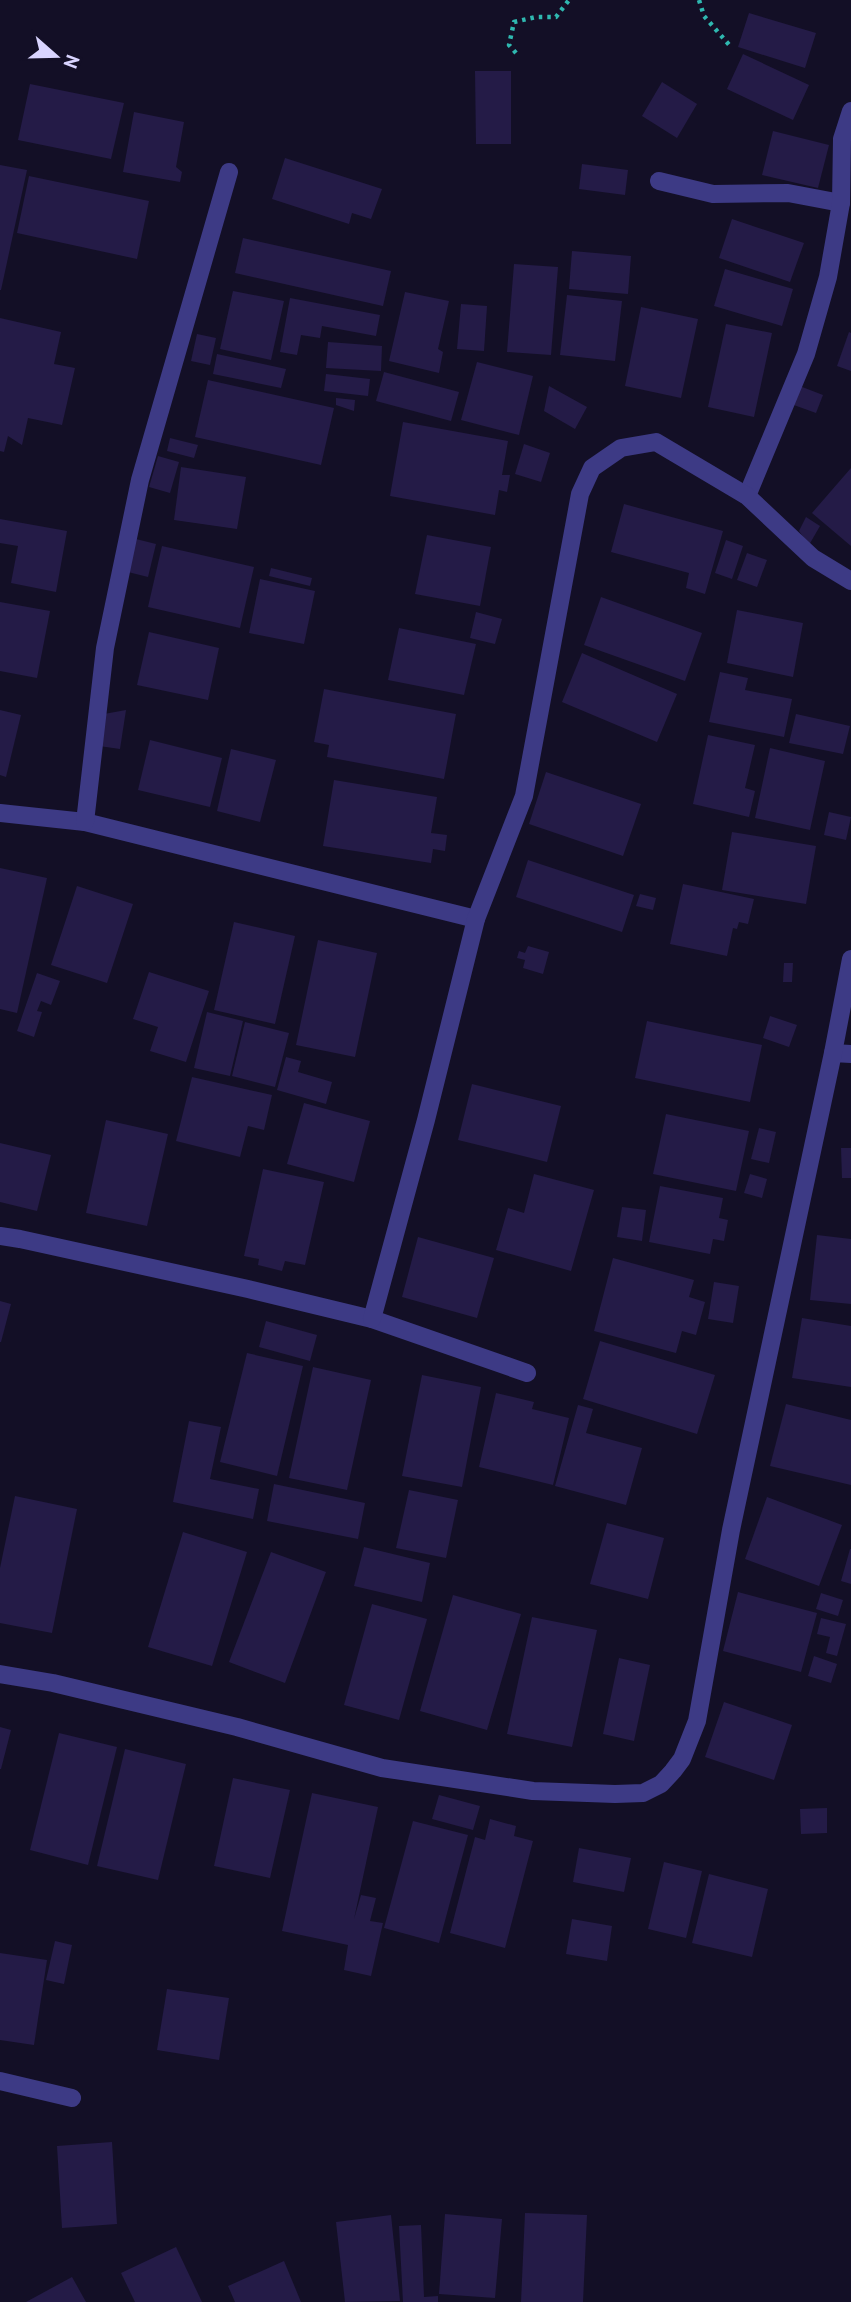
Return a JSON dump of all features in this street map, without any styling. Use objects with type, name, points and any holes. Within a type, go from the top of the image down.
[{"type":"street","points":[[747,496],[806,354],[828,277],[841,203],[842,139],[851,111]]},
{"type":"street","points":[[85,822],[105,648],[140,480],[229,172]]},
{"type":"street","points":[[659,181],[713,194],[788,193],[841,203]]},
{"type":"street","points":[[372,1319],[426,1120],[476,919],[524,796],[580,494],[592,468],[621,448],[656,442],[747,496],[813,558],[851,581]]},
{"type":"street","points":[[0,813],[85,822],[476,919]]},
{"type":"street","points":[[0,1674],[53,1683],[237,1727],[382,1768],[533,1791],[643,1793],[661,1784],[674,1772],[682,1759],[697,1721],[732,1530],[842,1054],[851,958]]},
{"type":"street","points":[[0,1236],[248,1289],[372,1319],[527,1373]]},
{"type":"street","points":[[0,2081],[72,2098]]},
{"type":"path","points":[[516,53],[509,45],[514,22],[536,17],[556,17],[569,0]]},
{"type":"path","points":[[699,0],[704,16],[731,47]]},
{"type":"building","points":[[749,13],[816,33],[805,68],[738,47]]},
{"type":"building","points":[[743,54],[809,85],[793,120],[727,89]]},
{"type":"building","points":[[475,71],[511,71],[511,144],[476,144]]},
{"type":"building","points":[[662,82],[697,104],[677,138],[642,116]]},
{"type":"building","points":[[30,84],[124,103],[111,159],[18,140]]},
{"type":"building","points":[[134,112],[184,122],[176,167],[182,172],[180,182],[123,172]]},
{"type":"building","points":[[773,131],[829,145],[818,188],[762,175]]},
{"type":"building","points":[[285,158],[382,189],[371,219],[352,213],[349,224],[272,199]]},
{"type":"building","points":[[582,164],[628,170],[625,195],[579,189]]},
{"type":"building","points":[[0,165],[27,170],[1,290],[0,290]]},
{"type":"building","points":[[29,176],[149,201],[137,259],[17,233]]},
{"type":"building","points":[[732,219],[804,243],[790,282],[719,258]]},
{"type":"building","points":[[243,238],[391,271],[383,306],[235,273]]},
{"type":"building","points":[[572,251],[631,256],[628,294],[569,289]]},
{"type":"building","points":[[514,264],[558,267],[551,355],[507,352]]},
{"type":"building","points":[[725,269],[793,289],[782,326],[714,306]]},
{"type":"building","points":[[233,291],[284,301],[271,360],[220,349]]},
{"type":"building","points":[[405,292],[449,301],[438,349],[443,352],[439,373],[389,361]]},
{"type":"building","points":[[567,295],[622,301],[615,361],[560,355]]},
{"type":"building","points":[[290,298],[380,315],[376,336],[322,326],[320,338],[301,335],[297,355],[280,352]]},
{"type":"building","points":[[461,304],[487,306],[484,351],[457,349]]},
{"type":"building","points":[[641,307],[698,319],[681,398],[625,386]]},
{"type":"building","points":[[0,318],[61,332],[54,364],[75,368],[62,425],[28,418],[22,445],[8,436],[4,452],[0,451]]},
{"type":"building","points":[[726,324],[772,333],[754,417],[708,407]]},
{"type":"building","points":[[849,332],[851,333],[851,371],[837,366]]},
{"type":"building","points":[[197,334],[216,338],[210,365],[191,361]]},
{"type":"building","points":[[328,342],[382,346],[381,371],[326,368]]},
{"type":"building","points":[[217,354],[286,369],[281,388],[213,374]]},
{"type":"building","points":[[477,362],[533,376],[519,435],[461,420]]},
{"type":"building","points":[[384,372],[459,392],[451,421],[376,401]]},
{"type":"building","points":[[326,374],[370,379],[368,396],[324,391]]},
{"type":"building","points":[[208,380],[334,408],[321,465],[195,437]]},
{"type":"building","points":[[797,385],[823,395],[816,413],[791,404]]},
{"type":"building","points":[[549,386],[587,407],[575,429],[544,411]]},
{"type":"building","points":[[336,398],[355,400],[354,411],[336,405]]},
{"type":"building","points":[[403,422],[508,441],[502,475],[510,475],[507,492],[499,490],[495,515],[390,496]]},
{"type":"building","points":[[170,438],[198,445],[194,458],[167,451]]},
{"type":"building","points":[[524,444],[550,453],[541,482],[515,474]]},
{"type":"building","points":[[158,456],[179,462],[170,493],[149,487]]},
{"type":"building","points":[[181,467],[246,477],[237,529],[174,520]]},
{"type":"building","points":[[851,468],[851,546],[812,513]]},
{"type":"building","points":[[624,504],[723,531],[705,594],[686,588],[689,573],[611,552]]},
{"type":"building","points":[[806,517],[820,526],[809,545],[799,531]]},
{"type":"building","points":[[0,519],[67,531],[56,592],[11,583],[18,546],[0,543]]},
{"type":"building","points":[[427,535],[491,547],[480,606],[415,594]]},
{"type":"building","points":[[136,539],[156,544],[148,577],[128,572]]},
{"type":"building","points":[[726,540],[743,546],[732,579],[715,573]]},
{"type":"building","points":[[162,546],[254,567],[240,628],[148,607]]},
{"type":"building","points":[[747,553],[767,560],[757,587],[737,580]]},
{"type":"building","points":[[271,568],[312,578],[310,586],[269,576]]},
{"type":"building","points":[[260,579],[315,591],[304,644],[249,633]]},
{"type":"building","points":[[601,597],[702,633],[685,681],[584,645]]},
{"type":"building","points":[[0,602],[50,611],[37,678],[0,671]]},
{"type":"building","points":[[737,610],[803,623],[793,677],[727,663]]},
{"type":"building","points":[[476,612],[502,619],[495,644],[470,638]]},
{"type":"building","points":[[399,628],[476,644],[464,695],[388,680]]},
{"type":"building","points":[[149,632],[219,648],[208,700],[137,685]]},
{"type":"building","points":[[582,653],[677,694],[657,742],[562,702]]},
{"type":"building","points":[[720,672],[748,678],[745,690],[792,699],[784,737],[709,722]]},
{"type":"building","points":[[324,689],[456,714],[444,779],[327,757],[329,745],[314,742]]},
{"type":"building","points":[[0,710],[21,715],[6,777],[0,775]]},
{"type":"building","points":[[126,710],[120,749],[99,746],[104,714]]},
{"type":"building","points":[[796,714],[850,726],[843,754],[789,743]]},
{"type":"building","points":[[708,735],[755,745],[745,788],[755,791],[749,817],[693,804]]},
{"type":"building","points":[[150,740],[222,758],[210,807],[138,790]]},
{"type":"building","points":[[770,748],[825,761],[810,830],[755,818]]},
{"type":"building","points":[[231,749],[276,760],[260,822],[217,811]]},
{"type":"building","points":[[546,772],[641,804],[623,856],[529,824]]},
{"type":"building","points":[[334,780],[437,797],[431,833],[447,835],[445,851],[433,849],[431,863],[323,846]]},
{"type":"building","points":[[829,812],[851,817],[846,840],[824,835]]},
{"type":"building","points":[[732,832],[816,846],[806,904],[722,890]]},
{"type":"building","points":[[528,860],[634,895],[622,932],[516,897]]},
{"type":"building","points":[[0,868],[47,878],[17,1013],[0,1009]]},
{"type":"building","points":[[683,884],[754,899],[748,924],[739,922],[737,929],[733,928],[727,956],[670,944]]},
{"type":"building","points":[[77,886],[133,904],[107,983],[51,965]]},
{"type":"building","points":[[640,894],[656,898],[653,910],[636,906]]},
{"type":"building","points":[[234,922],[295,936],[275,1024],[214,1010]]},
{"type":"building","points":[[318,940],[377,953],[355,1057],[296,1045]]},
{"type":"building","points":[[528,946],[549,952],[543,974],[523,968],[525,960],[517,958],[519,951],[525,953]]},
{"type":"building","points":[[784,963],[793,963],[792,982],[783,982]]},
{"type":"building","points":[[149,972],[209,991],[186,1062],[150,1051],[158,1027],[133,1019]]},
{"type":"building","points":[[37,973],[60,981],[51,1005],[41,1001],[37,1011],[42,1012],[34,1037],[17,1031]]},
{"type":"building","points":[[207,1012],[243,1021],[230,1076],[194,1068]]},
{"type":"building","points":[[770,1016],[797,1025],[789,1047],[763,1038]]},
{"type":"building","points":[[647,1021],[762,1045],[750,1102],[635,1078]]},
{"type":"building","points":[[245,1022],[289,1033],[275,1087],[232,1076]]},
{"type":"building","points":[[286,1057],[301,1061],[298,1072],[332,1082],[326,1104],[277,1090]]},
{"type":"building","points":[[192,1077],[272,1095],[264,1130],[248,1126],[240,1157],[176,1141]]},
{"type":"building","points":[[472,1084],[561,1106],[547,1162],[458,1140]]},
{"type":"building","points":[[304,1103],[370,1121],[354,1182],[287,1164]]},
{"type":"building","points":[[666,1114],[749,1131],[736,1191],[653,1174]]},
{"type":"building","points":[[106,1120],[168,1134],[147,1226],[86,1213]]},
{"type":"building","points":[[759,1128],[776,1132],[769,1163],[751,1159]]},
{"type":"building","points":[[0,1143],[51,1155],[37,1211],[0,1202]]},
{"type":"building","points":[[841,1148],[851,1148],[851,1178],[842,1178]]},
{"type":"building","points":[[263,1169],[324,1182],[305,1265],[285,1261],[282,1271],[258,1265],[259,1259],[244,1256]]},
{"type":"building","points":[[534,1174],[594,1190],[571,1271],[496,1250],[508,1208],[524,1213]]},
{"type":"building","points":[[750,1174],[767,1179],[762,1198],[744,1193]]},
{"type":"building","points":[[660,1186],[723,1198],[719,1218],[728,1220],[724,1241],[713,1239],[710,1254],[649,1242]]},
{"type":"building","points":[[622,1207],[646,1210],[642,1241],[617,1237]]},
{"type":"building","points":[[817,1235],[851,1239],[851,1304],[810,1300]]},
{"type":"building","points":[[418,1237],[494,1258],[477,1318],[402,1297]]},
{"type":"building","points":[[613,1258],[694,1280],[689,1297],[705,1302],[696,1335],[682,1331],[676,1353],[594,1331]]},
{"type":"building","points":[[714,1282],[739,1286],[733,1323],[708,1319]]},
{"type":"building","points":[[0,1301],[11,1304],[1,1342],[0,1342]]},
{"type":"building","points":[[802,1318],[851,1326],[851,1387],[792,1378]]},
{"type":"building","points":[[266,1321],[317,1335],[310,1361],[259,1347]]},
{"type":"building","points":[[600,1341],[715,1375],[697,1434],[583,1399]]},
{"type":"building","points":[[247,1353],[303,1366],[277,1476],[220,1462]]},
{"type":"building","points":[[313,1367],[371,1380],[347,1490],[289,1478]]},
{"type":"building","points":[[422,1375],[481,1387],[462,1487],[402,1476]]},
{"type":"building","points":[[496,1393],[534,1402],[532,1409],[569,1418],[553,1485],[479,1467]]},
{"type":"building","points":[[786,1404],[851,1420],[851,1485],[770,1466]]},
{"type":"building","points":[[578,1405],[593,1409],[586,1433],[642,1448],[626,1505],[555,1486]]},
{"type":"building","points":[[189,1421],[221,1427],[210,1479],[259,1489],[253,1519],[173,1502]]},
{"type":"building","points":[[274,1484],[365,1503],[358,1539],[267,1521]]},
{"type":"building","points":[[409,1490],[458,1500],[446,1558],[396,1548]]},
{"type":"building","points":[[15,1496],[77,1509],[52,1633],[0,1623],[0,1568]]},
{"type":"building","points":[[767,1497],[842,1525],[819,1586],[745,1559]]},
{"type":"building","points":[[607,1523],[664,1538],[648,1599],[590,1584]]},
{"type":"building","points":[[183,1532],[247,1552],[212,1666],[148,1647]]},
{"type":"building","points":[[364,1547],[430,1563],[422,1602],[354,1586]]},
{"type":"building","points":[[851,1549],[851,1584],[841,1581]]},
{"type":"building","points":[[271,1552],[326,1572],[285,1683],[229,1662]]},
{"type":"building","points":[[738,1592],[817,1613],[801,1672],[723,1651]]},
{"type":"building","points":[[821,1593],[843,1600],[838,1616],[816,1609]]},
{"type":"building","points":[[453,1595],[521,1614],[487,1730],[420,1711]]},
{"type":"building","points":[[372,1604],[427,1619],[399,1720],[344,1705]]},
{"type":"building","points":[[532,1617],[597,1630],[572,1747],[507,1734]]},
{"type":"building","points":[[821,1618],[846,1624],[837,1656],[826,1653],[830,1637],[817,1634]]},
{"type":"building","points":[[814,1656],[837,1664],[831,1683],[808,1676]]},
{"type":"building","points":[[619,1658],[650,1665],[634,1741],[603,1734]]},
{"type":"building","points":[[724,1702],[792,1725],[774,1780],[705,1757]]},
{"type":"building","points":[[0,1727],[11,1730],[1,1769],[0,1769]]},
{"type":"building","points":[[59,1733],[117,1747],[88,1865],[30,1850]]},
{"type":"building","points":[[125,1749],[186,1764],[158,1880],[97,1866]]},
{"type":"building","points":[[233,1778],[290,1790],[270,1878],[214,1866]]},
{"type":"building","points":[[312,1793],[378,1807],[354,1919],[361,1895],[376,1898],[370,1921],[383,1923],[371,1976],[344,1970],[348,1945],[282,1931]]},
{"type":"building","points":[[439,1795],[480,1806],[473,1830],[432,1819]]},
{"type":"building","points":[[827,1808],[827,1833],[801,1834],[800,1809]]},
{"type":"building","points":[[490,1819],[516,1826],[514,1836],[533,1841],[505,1948],[450,1933],[475,1837],[485,1840]]},
{"type":"building","points":[[413,1821],[468,1835],[439,1943],[384,1928]]},
{"type":"building","points":[[579,1848],[631,1858],[624,1892],[573,1882]]},
{"type":"building","points":[[664,1862],[702,1871],[686,1938],[648,1929]]},
{"type":"building","points":[[709,1874],[768,1889],[752,1957],[692,1943]]},
{"type":"building","points":[[572,1919],[612,1926],[607,1961],[566,1954]]},
{"type":"building","points":[[55,1941],[72,1945],[64,1984],[46,1980]]},
{"type":"building","points":[[0,1953],[47,1960],[34,2045],[0,2040]]},
{"type":"building","points":[[167,1989],[229,1998],[219,2060],[157,2050]]},
{"type":"building","points":[[112,2142],[117,2224],[62,2228],[57,2146]]},
{"type":"building","points":[[525,2213],[587,2215],[583,2302],[521,2302]]},
{"type":"building","points":[[445,2214],[502,2219],[495,2298],[439,2294]]},
{"type":"building","points":[[391,2215],[400,2301],[345,2302],[336,2222]]},
{"type":"building","points":[[421,2225],[424,2297],[438,2296],[438,2302],[403,2302],[399,2226]]},
{"type":"building","points":[[176,2247],[202,2302],[135,2302],[121,2273]]},
{"type":"building","points":[[284,2261],[301,2302],[235,2302],[228,2286]]},
{"type":"building","points":[[72,2277],[86,2302],[26,2302]]}]
